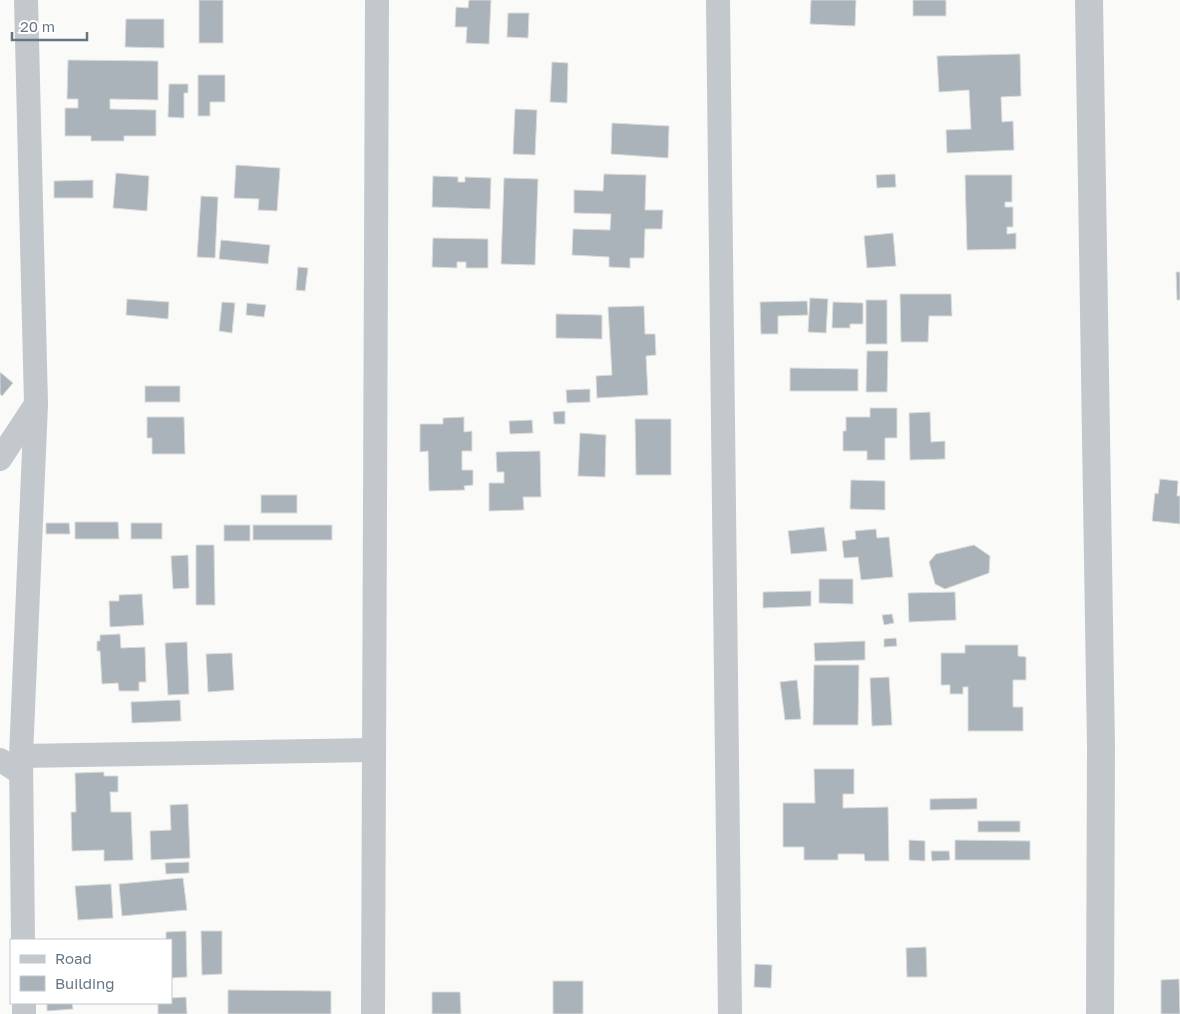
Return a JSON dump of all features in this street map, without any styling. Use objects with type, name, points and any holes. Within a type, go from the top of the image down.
[{"type":"street","points":[[23,939],[14,763],[36,404],[26,0]]},
{"type":"street","points":[[373,1014],[377,0]]},
{"type":"street","points":[[718,0],[730,1014]]},
{"type":"street","points":[[1089,0],[1101,747],[1100,1014]]},
{"type":"street","points":[[0,459],[36,404]]},
{"type":"street","points":[[14,763],[373,750]]},
{"type":"building","points":[[199,0],[223,0],[223,43],[199,43]]},
{"type":"building","points":[[469,0],[491,0],[489,44],[466,43],[467,27],[455,27],[456,7],[468,8]]},
{"type":"building","points":[[811,0],[856,0],[855,26],[810,24]]},
{"type":"building","points":[[913,0],[946,0],[946,16],[913,16]]},
{"type":"building","points":[[508,13],[529,13],[528,38],[507,37]]},
{"type":"building","points":[[126,19],[164,19],[164,48],[125,47]]},
{"type":"building","points":[[1020,54],[1021,96],[1001,97],[1002,122],[1013,121],[1014,150],[947,153],[946,130],[971,129],[969,90],[939,92],[937,56]]},
{"type":"building","points":[[68,60],[158,61],[158,100],[110,99],[110,109],[156,110],[156,136],[124,136],[124,141],[91,141],[91,136],[65,136],[65,108],[78,108],[78,99],[67,99]]},
{"type":"building","points":[[552,62],[568,63],[567,103],[550,102]]},
{"type":"building","points":[[198,75],[225,75],[225,102],[210,102],[210,116],[198,116]]},
{"type":"building","points":[[169,84],[188,84],[188,93],[184,93],[184,118],[168,117]]},
{"type":"building","points":[[515,109],[537,110],[535,155],[513,154]]},
{"type":"building","points":[[612,123],[669,126],[668,158],[611,154]]},
{"type":"building","points":[[236,165],[280,168],[277,211],[258,210],[259,199],[234,198]]},
{"type":"building","points":[[116,173],[149,176],[147,211],[113,208]]},
{"type":"building","points":[[604,174],[646,175],[645,210],[663,210],[662,229],[645,229],[644,258],[630,258],[630,268],[609,267],[609,257],[572,255],[573,229],[610,230],[611,214],[574,213],[574,190],[603,191]]},
{"type":"building","points":[[895,174],[896,187],[877,188],[876,175]]},
{"type":"building","points":[[965,175],[1012,175],[1012,202],[1005,202],[1005,207],[1013,207],[1013,227],[1007,227],[1007,234],[1016,233],[1016,249],[967,250]]},
{"type":"building","points":[[433,176],[458,177],[458,182],[465,182],[465,177],[491,178],[490,209],[432,207]]},
{"type":"building","points":[[504,178],[538,179],[535,265],[501,264]]},
{"type":"building","points":[[93,180],[93,198],[54,198],[54,181]]},
{"type":"building","points":[[201,196],[218,197],[215,258],[197,257]]},
{"type":"building","points":[[893,233],[896,266],[867,268],[864,236]]},
{"type":"building","points":[[433,238],[488,239],[488,268],[466,268],[466,262],[457,262],[457,268],[432,267]]},
{"type":"building","points":[[221,240],[270,245],[268,264],[219,259]]},
{"type":"building","points":[[298,267],[308,268],[305,291],[296,290]]},
{"type":"building","points":[[1176,272],[1180,272],[1180,300],[1177,300]]},
{"type":"building","points":[[900,294],[951,294],[952,316],[929,316],[928,342],[901,342]]},
{"type":"building","points":[[810,298],[828,299],[826,333],[808,332]]},
{"type":"building","points":[[127,299],[169,302],[168,319],[126,315]]},
{"type":"building","points":[[866,300],[887,300],[887,344],[866,344]]},
{"type":"building","points":[[807,301],[808,315],[778,316],[778,334],[761,334],[760,302]]},
{"type":"building","points":[[222,302],[235,303],[232,333],[219,331]]},
{"type":"building","points":[[833,302],[863,303],[863,324],[850,324],[850,328],[832,328]]},
{"type":"building","points":[[247,303],[266,305],[264,317],[246,315]]},
{"type":"building","points":[[644,306],[645,334],[655,334],[656,355],[646,356],[648,395],[597,398],[596,376],[612,375],[608,307]]},
{"type":"building","points":[[556,314],[602,315],[602,339],[556,338]]},
{"type":"building","points":[[867,351],[888,351],[887,392],[866,392]]},
{"type":"building","points":[[790,368],[858,369],[858,391],[790,391]]},
{"type":"building","points":[[0,372],[13,383],[2,396],[0,394]]},
{"type":"building","points":[[145,386],[180,386],[180,402],[145,402]]},
{"type":"building","points":[[590,389],[590,402],[567,403],[566,390]]},
{"type":"building","points":[[870,408],[897,408],[897,438],[885,438],[885,460],[867,460],[867,451],[843,451],[843,431],[846,431],[846,417],[870,417]]},
{"type":"building","points":[[565,411],[565,424],[554,424],[553,412]]},
{"type":"building","points":[[930,412],[931,442],[945,441],[945,459],[910,460],[909,413]]},
{"type":"building","points":[[147,417],[184,417],[185,454],[152,454],[152,438],[147,438]]},
{"type":"building","points":[[464,417],[464,432],[472,431],[472,451],[462,451],[462,470],[473,470],[473,485],[464,486],[465,490],[429,491],[428,451],[420,452],[420,424],[443,424],[443,418]]},
{"type":"building","points":[[635,419],[671,419],[671,475],[636,475]]},
{"type":"building","points":[[532,420],[533,433],[510,434],[509,421]]},
{"type":"building","points":[[580,433],[606,435],[605,477],[578,476]]},
{"type":"building","points":[[540,451],[541,497],[523,497],[524,510],[489,511],[489,483],[504,483],[504,472],[497,472],[496,452]]},
{"type":"building","points":[[1160,479],[1178,481],[1177,496],[1180,496],[1180,524],[1152,521],[1155,493],[1158,494]]},
{"type":"building","points":[[851,480],[885,481],[885,510],[850,509]]},
{"type":"building","points":[[261,495],[297,495],[297,513],[261,513]]},
{"type":"building","points":[[75,522],[118,522],[119,539],[75,539]]},
{"type":"building","points":[[46,523],[69,523],[70,534],[46,534]]},
{"type":"building","points":[[131,523],[162,523],[162,539],[131,539]]},
{"type":"building","points":[[224,525],[250,525],[250,541],[224,541]]},
{"type":"building","points":[[253,525],[332,525],[332,540],[253,540]]},
{"type":"building","points":[[824,527],[827,551],[791,554],[788,531]]},
{"type":"building","points":[[876,529],[877,538],[889,537],[893,577],[861,580],[858,557],[844,558],[842,541],[856,539],[855,531]]},
{"type":"building","points":[[196,545],[214,545],[215,605],[196,605]]},
{"type":"building","points":[[974,545],[990,556],[989,573],[945,589],[935,584],[929,562],[936,554]]},
{"type":"building","points":[[188,555],[189,588],[173,589],[171,556]]},
{"type":"building","points":[[819,579],[853,579],[853,604],[819,603]]},
{"type":"building","points":[[811,591],[811,606],[763,608],[763,592]]},
{"type":"building","points":[[955,592],[956,620],[909,622],[908,593]]},
{"type":"building","points":[[142,594],[144,625],[110,627],[109,601],[119,601],[119,595]]},
{"type":"building","points":[[892,614],[894,623],[884,625],[882,615]]},
{"type":"building","points":[[120,634],[121,648],[145,647],[146,682],[139,682],[139,691],[119,691],[118,683],[102,684],[100,651],[97,651],[97,641],[100,641],[100,635]]},
{"type":"building","points":[[896,638],[897,646],[884,647],[884,639]]},
{"type":"building","points":[[865,641],[865,660],[815,661],[814,643]]},
{"type":"building","points":[[187,642],[189,694],[168,695],[165,643]]},
{"type":"building","points":[[965,645],[1018,645],[1018,656],[1026,657],[1026,680],[1013,680],[1013,707],[1023,707],[1023,731],[968,731],[968,687],[963,687],[963,694],[950,694],[950,685],[941,685],[941,653],[965,653]]},
{"type":"building","points":[[232,653],[234,690],[208,692],[206,654]]},
{"type":"building","points":[[814,665],[859,665],[858,725],[813,725]]},
{"type":"building","points":[[889,677],[892,725],[872,726],[870,678]]},
{"type":"building","points":[[797,680],[801,719],[785,720],[780,682]]},
{"type":"building","points":[[180,700],[181,721],[132,723],[131,702]]},
{"type":"building","points":[[814,769],[854,769],[854,794],[843,794],[843,808],[888,807],[889,861],[865,861],[864,854],[838,854],[838,860],[804,860],[804,847],[783,847],[783,803],[815,803]]},
{"type":"building","points":[[104,772],[104,776],[118,776],[118,792],[110,792],[111,812],[131,812],[133,860],[104,861],[104,850],[72,851],[71,812],[76,812],[75,773]]},
{"type":"building","points":[[977,798],[977,809],[930,810],[930,799]]},
{"type":"building","points":[[188,804],[190,858],[151,860],[150,831],[171,830],[170,805]]},
{"type":"building","points":[[978,821],[1020,821],[1020,832],[978,832]]},
{"type":"building","points":[[909,840],[925,841],[925,861],[909,860]]},
{"type":"building","points":[[955,840],[1030,841],[1030,860],[955,860]]},
{"type":"building","points":[[931,851],[949,851],[950,860],[932,861]]},
{"type":"building","points":[[189,862],[189,873],[166,874],[165,863]]},
{"type":"building","points":[[183,878],[187,910],[122,916],[119,884]]},
{"type":"building","points":[[111,884],[113,918],[78,920],[75,886]]},
{"type":"building","points":[[186,931],[187,977],[172,978],[172,939],[166,939],[166,932]]},
{"type":"building","points":[[201,931],[222,931],[222,974],[202,975]]},
{"type":"building","points":[[926,947],[927,977],[907,977],[906,948]]},
{"type":"building","points":[[755,964],[772,965],[771,988],[754,987]]},
{"type":"building","points":[[1179,979],[1180,1014],[1161,1014],[1161,980]]},
{"type":"building","points":[[553,981],[583,981],[583,1014],[553,1014]]},
{"type":"building","points":[[228,990],[331,991],[331,1014],[228,1014]]},
{"type":"building","points":[[432,992],[460,992],[461,1014],[432,1014]]},
{"type":"building","points":[[186,997],[187,1014],[158,1014],[158,1004],[172,1004],[172,998]]},
{"type":"building","points":[[47,1004],[72,1004],[73,1009],[47,1011]]}]
